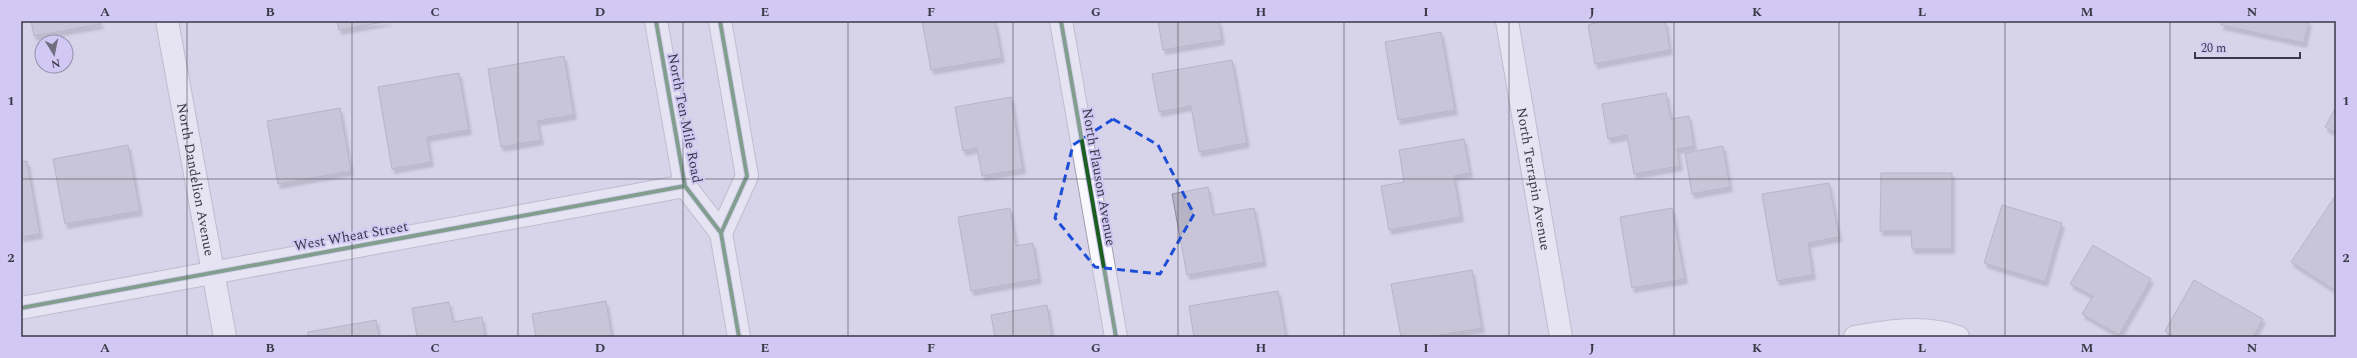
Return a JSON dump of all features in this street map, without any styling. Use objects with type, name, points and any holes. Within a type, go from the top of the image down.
[{"type":"street","name":"North Dandelion Avenue","points":[[167,21],[225,337]]},
{"type":"street","name":"North Ten Mile Road","points":[[656,21],[685,186],[721,233],[739,337]]},
{"type":"street","points":[[720,21],[747,176],[721,233]]},
{"type":"street","name":"North Flauson Avenue","points":[[1061,21],[1116,337]]},
{"type":"street","name":"North Terrapin Avenue","points":[[1507,21],[1561,337]]},
{"type":"street","name":"West Wheat Street","points":[[21,308],[685,186]]},
{"type":"street","points":[[1855,337],[1894,330],[1945,332],[1958,337]]},
{"type":"highlighted area","points":[[1113,119],[1158,145],[1194,214],[1160,274],[1095,267],[1055,218],[1073,145]]},
{"type":"building","points":[[31,21],[100,21],[101,24],[45,34],[34,34],[34,36]]},
{"type":"building","points":[[337,21],[389,21],[339,30]]},
{"type":"building","points":[[922,21],[995,21],[1002,58],[931,70]]},
{"type":"building","points":[[1158,21],[1219,21],[1222,40],[1163,50]]},
{"type":"building","points":[[1601,21],[1665,21],[1670,50],[1595,64],[1588,25]]},
{"type":"building","points":[[2222,21],[2309,21],[2304,43],[2221,25]]},
{"type":"building","points":[[1441,32],[1455,110],[1398,120],[1385,42]]},
{"type":"building","points":[[564,56],[574,115],[537,121],[541,140],[501,147],[488,69]]},
{"type":"building","points":[[1232,60],[1247,143],[1199,152],[1191,106],[1159,112],[1152,74]]},
{"type":"building","points":[[459,73],[469,130],[427,137],[431,162],[392,169],[378,87]]},
{"type":"building","points":[[1666,93],[1671,119],[1689,116],[1694,146],[1677,149],[1680,166],[1634,174],[1627,135],[1608,139],[1602,104]]},
{"type":"building","points":[[1011,97],[1023,169],[982,176],[977,148],[963,151],[955,107]]},
{"type":"building","points":[[2336,107],[2336,133],[2325,127]]},
{"type":"building","points":[[340,108],[351,171],[278,184],[267,121]]},
{"type":"building","points":[[1464,139],[1470,173],[1454,176],[1461,217],[1389,230],[1381,186],[1404,182],[1399,150]]},
{"type":"building","points":[[128,145],[140,211],[65,224],[53,159]]},
{"type":"building","points":[[1723,146],[1730,187],[1692,194],[1685,153]]},
{"type":"building","points":[[27,161],[40,234],[21,237],[21,162]]},
{"type":"building","points":[[1881,173],[1952,173],[1952,249],[1912,249],[1911,231],[1880,231]]},
{"type":"building","points":[[1829,183],[1839,237],[1808,243],[1813,275],[1777,281],[1762,194]]},
{"type":"building","points":[[1208,187],[1213,215],[1254,208],[1264,262],[1187,275],[1172,194]]},
{"type":"building","points":[[2336,195],[2336,291],[2291,262]]},
{"type":"building","points":[[2002,205],[2062,223],[2045,282],[1984,263]]},
{"type":"building","points":[[1010,208],[1016,246],[1033,243],[1039,279],[971,291],[958,217]]},
{"type":"building","points":[[1672,208],[1685,279],[1632,288],[1620,217]]},
{"type":"building","points":[[2093,245],[2151,279],[2119,335],[2082,314],[2093,296],[2070,284]]},
{"type":"building","points":[[1472,270],[1482,328],[1429,337],[1401,337],[1391,284]]},
{"type":"building","points":[[2194,280],[2263,319],[2253,337],[2174,337],[2165,331]]},
{"type":"building","points":[[1278,291],[1286,337],[1194,337],[1189,306]]},
{"type":"building","points":[[606,301],[612,337],[536,337],[532,314]]},
{"type":"building","points":[[449,302],[453,322],[482,317],[485,337],[417,337],[412,308]]},
{"type":"building","points":[[1047,305],[1052,337],[995,337],[991,315]]},
{"type":"building","points":[[376,320],[379,337],[308,337],[308,332]]},
{"type":"cycle path","points":[[656,21],[685,186],[721,233],[747,176],[720,21]]},
{"type":"cycle path","points":[[1061,21],[1116,337]]},
{"type":"cycle path","points":[[21,308],[685,186]]},
{"type":"cycle path","points":[[721,233],[739,337]]}]
